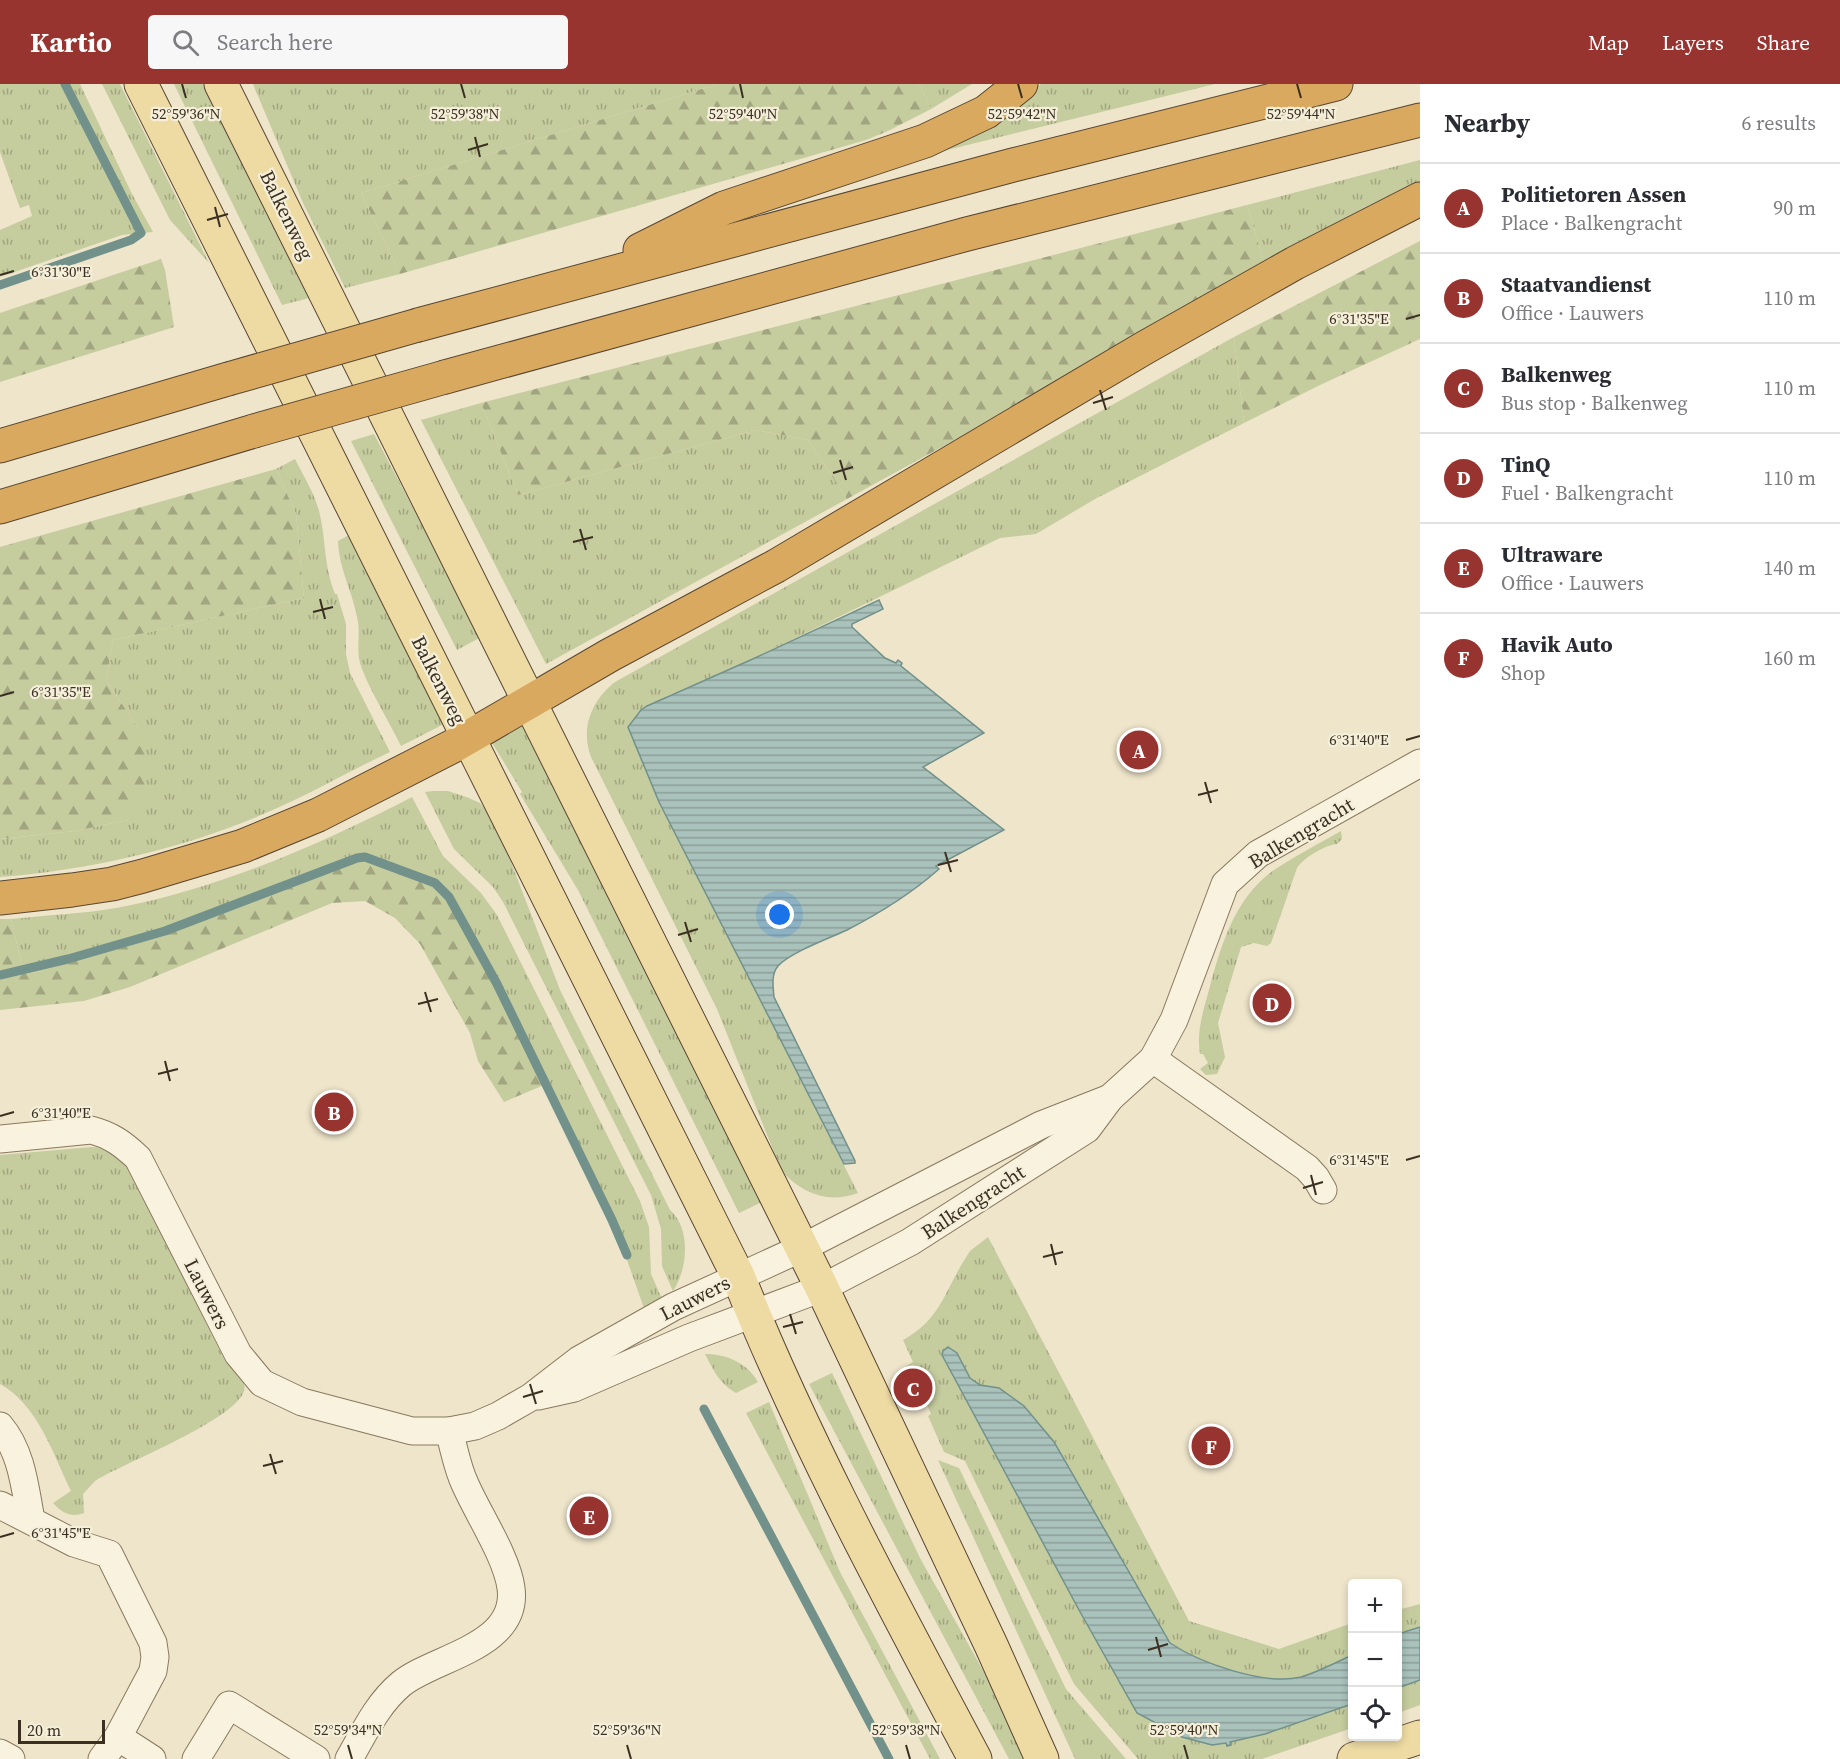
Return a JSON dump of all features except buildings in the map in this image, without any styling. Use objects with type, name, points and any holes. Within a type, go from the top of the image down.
[{"type":"highway","points":[[581,280],[724,208],[925,141],[986,112],[1021,84]]},
{"type":"highway","points":[[0,446],[581,280],[1012,165],[1336,84]]},
{"type":"highway","points":[[0,507],[254,431],[967,234],[1420,120]]},
{"type":"highway","points":[[0,898],[112,884],[243,846],[318,815],[468,738],[610,656],[776,566],[1146,347],[1285,268],[1420,199]]},
{"type":"main road","name":"Balkenweg","points":[[141,84],[738,1276],[786,1390],[881,1582],[975,1759]]},
{"type":"main road","name":"Balkenweg","points":[[221,84],[822,1288],[986,1634],[1042,1759]]},
{"type":"main road","points":[[1354,1759],[1420,1737]]},
{"type":"street","name":"Balkengracht","points":[[822,1288],[910,1242],[1087,1129],[1110,1098],[1153,1059],[1174,1020],[1225,884],[1258,854],[1420,764]]},
{"type":"street","points":[[1153,1059],[1307,1168],[1323,1190]]},
{"type":"street","name":"Balkengracht","points":[[802,1248],[1041,1125],[1110,1098]]},
{"type":"street","name":"Lauwers","points":[[0,1139],[91,1130],[105,1133],[118,1140],[138,1158],[238,1354],[262,1383],[302,1402],[412,1431],[449,1431],[475,1426],[531,1397],[579,1360],[673,1307],[738,1276]]},
{"type":"street","points":[[738,1276],[802,1248]]},
{"type":"street","points":[[753,1314],[822,1288]]},
{"type":"street","name":"Lauwers","points":[[531,1397],[574,1388],[681,1341],[753,1314]]},
{"type":"street","points":[[0,1426],[7,1434],[21,1466],[31,1520]]},
{"type":"street","points":[[349,1759],[382,1702],[402,1683],[415,1675],[491,1636],[503,1624],[510,1606],[512,1591],[508,1572],[463,1481],[449,1431]]},
{"type":"street","points":[[0,1505],[74,1543],[109,1554],[153,1642],[155,1657],[153,1671],[118,1737],[102,1759]]},
{"type":"street","points":[[196,1759],[229,1705],[316,1759]]},
{"type":"street","points":[[118,1737],[152,1759]]},
{"type":"street","points":[[0,1753],[11,1759]]},
{"type":"green space","points":[[0,84],[80,84],[131,192],[153,232],[122,235],[0,277],[0,230],[32,216],[29,205],[20,208],[0,152]]},
{"type":"green space","points":[[102,84],[120,84],[209,263],[170,220]]},
{"type":"green space","points":[[174,84],[203,84],[309,298],[282,305]]},
{"type":"green space","points":[[253,84],[718,84],[361,193],[400,274],[345,288],[303,203]]},
{"type":"green space","points":[[718,84],[919,84],[931,109],[866,140],[400,274],[361,193]]},
{"type":"green space","points":[[919,84],[972,84],[931,109]]},
{"type":"green space","points":[[1041,84],[1215,84],[927,155],[982,127]]},
{"type":"green space","points":[[1420,160],[1420,188],[1266,269],[1247,205]]},
{"type":"green space","points":[[1247,205],[1266,269],[847,499],[808,440],[756,430],[518,495],[481,403]]},
{"type":"green space","points":[[1420,241],[1420,339],[1244,423],[1234,337]]},
{"type":"green space","points":[[161,259],[165,270],[174,327],[0,382],[0,313]]},
{"type":"green space","points":[[1234,337],[1244,423],[1095,499],[1036,534],[1000,538],[755,658],[667,696],[641,710],[659,802],[858,1193],[826,1197],[807,1191],[781,1170],[717,1009],[591,757],[587,736],[590,715],[594,706],[615,682]]},
{"type":"green space","points":[[481,403],[518,495],[756,430],[808,440],[847,499],[546,664],[421,420]]},
{"type":"green space","points":[[374,434],[481,637],[457,650],[351,441]]},
{"type":"green space","points":[[295,459],[313,494],[320,515],[329,574],[346,624],[346,654],[350,673],[390,752],[290,802],[210,835],[140,855],[70,869],[0,877],[0,839],[75,831],[128,820],[140,731],[106,680],[113,640],[304,598],[296,514],[276,469]]},
{"type":"green space","points":[[276,469],[296,514],[304,598],[113,640],[106,680],[140,731],[149,775],[128,820],[75,831],[0,839],[0,547]]},
{"type":"green space","points":[[349,535],[444,724],[401,746],[373,694],[360,663],[358,623],[341,561],[338,541]]},
{"type":"green space","points":[[523,726],[762,1202],[739,1213],[578,890],[491,741]]},
{"type":"green space","points":[[448,791],[480,803],[489,814],[506,849],[560,990],[670,1210],[681,1227],[685,1249],[684,1260],[682,1272],[673,1291],[662,1266],[661,1229],[651,1195],[503,902],[493,887],[454,849],[425,792]]},
{"type":"green space","points":[[412,797],[443,856],[481,893],[497,915],[640,1201],[649,1227],[651,1274],[662,1299],[646,1314],[625,1254],[544,1085],[443,886],[363,860],[42,971],[24,974],[11,919],[116,908],[193,889],[306,848]]},
{"type":"green space","points":[[1341,831],[1342,839],[1337,844],[1315,853],[1297,868],[1271,943],[1267,946],[1254,943],[1241,947],[1218,1023],[1225,1057],[1217,1074],[1206,1075],[1200,1069],[1208,1063],[1203,1054],[1200,1054],[1201,1020],[1220,953],[1241,906],[1263,879],[1277,868]]},
{"type":"green space","points":[[364,860],[443,886],[544,1085],[504,1102],[478,1061],[470,1033],[420,944],[395,918],[365,901],[332,903],[130,987],[84,1001],[0,1010],[0,919],[11,919],[24,974],[42,971]]},
{"type":"green space","points":[[92,1147],[112,1152],[128,1167],[223,1357],[244,1384],[242,1396],[229,1409],[208,1423],[95,1481],[83,1494],[84,1513],[71,1515],[63,1512],[53,1503],[71,1491],[51,1446],[25,1404],[0,1384],[0,1155]]},
{"type":"green space","points":[[988,1237],[1189,1621],[1279,1649],[1348,1624],[1348,1657],[1301,1677],[1270,1678],[1215,1665],[1170,1643],[1054,1442],[1024,1406],[999,1388],[980,1385],[970,1378],[957,1353],[948,1348],[943,1351],[942,1355],[1079,1610],[1212,1745],[1265,1734],[1348,1705],[1348,1729],[1262,1759],[1138,1759],[1074,1684],[965,1461],[944,1452],[928,1416],[931,1414],[923,1395],[919,1396],[905,1367],[913,1362],[903,1340],[916,1332],[934,1314],[970,1251]]},
{"type":"green space","points":[[705,1354],[736,1361],[758,1382],[736,1393],[721,1381]]},
{"type":"green space","points":[[832,1373],[920,1558],[990,1683],[1025,1759],[1009,1759],[809,1384]]},
{"type":"green space","points":[[769,1402],[840,1572],[940,1759],[930,1759],[746,1413]]},
{"type":"green space","points":[[938,1460],[959,1468],[1066,1689],[1126,1759],[1075,1759]]},
{"type":"green space","points":[[1420,1604],[1420,1627],[1402,1633],[1402,1609]]},
{"type":"green space","points":[[1420,1680],[1420,1705],[1402,1712],[1402,1687]]},
{"type":"water","points":[[879,600],[883,609],[852,624],[852,627],[885,658],[902,663],[901,666],[984,733],[923,767],[1004,830],[936,866],[939,869],[929,878],[883,910],[791,956],[778,966],[774,973],[774,997],[855,1161],[855,1163],[844,1164],[659,802],[628,727],[647,706]]},
{"type":"water","points":[[948,1347],[957,1353],[970,1378],[980,1385],[999,1388],[1024,1406],[1054,1442],[1170,1643],[1215,1665],[1270,1678],[1301,1677],[1348,1657],[1348,1705],[1265,1734],[1230,1742],[1231,1745],[1227,1746],[1226,1743],[1212,1745],[1182,1737],[1137,1713],[942,1355]]},
{"type":"water","points":[[1420,1627],[1420,1680],[1402,1687],[1402,1633]]},
{"type":"waterway","points":[[0,285],[131,240],[141,233],[65,84]]},
{"type":"waterway","points":[[0,975],[68,959],[165,931],[357,858],[365,857],[435,883],[449,897],[497,984],[627,1255]]},
{"type":"waterway","points":[[704,1409],[889,1759]]},
{"type":"place","name":"Politietoren Assen","points":[[1139,750]]},
{"type":"place","name":"TinQ","points":[[1272,1003]]},
{"type":"place","name":"Staatvandienst","points":[[334,1112]]},
{"type":"place","name":"Balkenweg","points":[[913,1388]]},
{"type":"place","name":"Havik Auto","points":[[1211,1446]]},
{"type":"place","name":"Ultraware","points":[[589,1516]]}]
